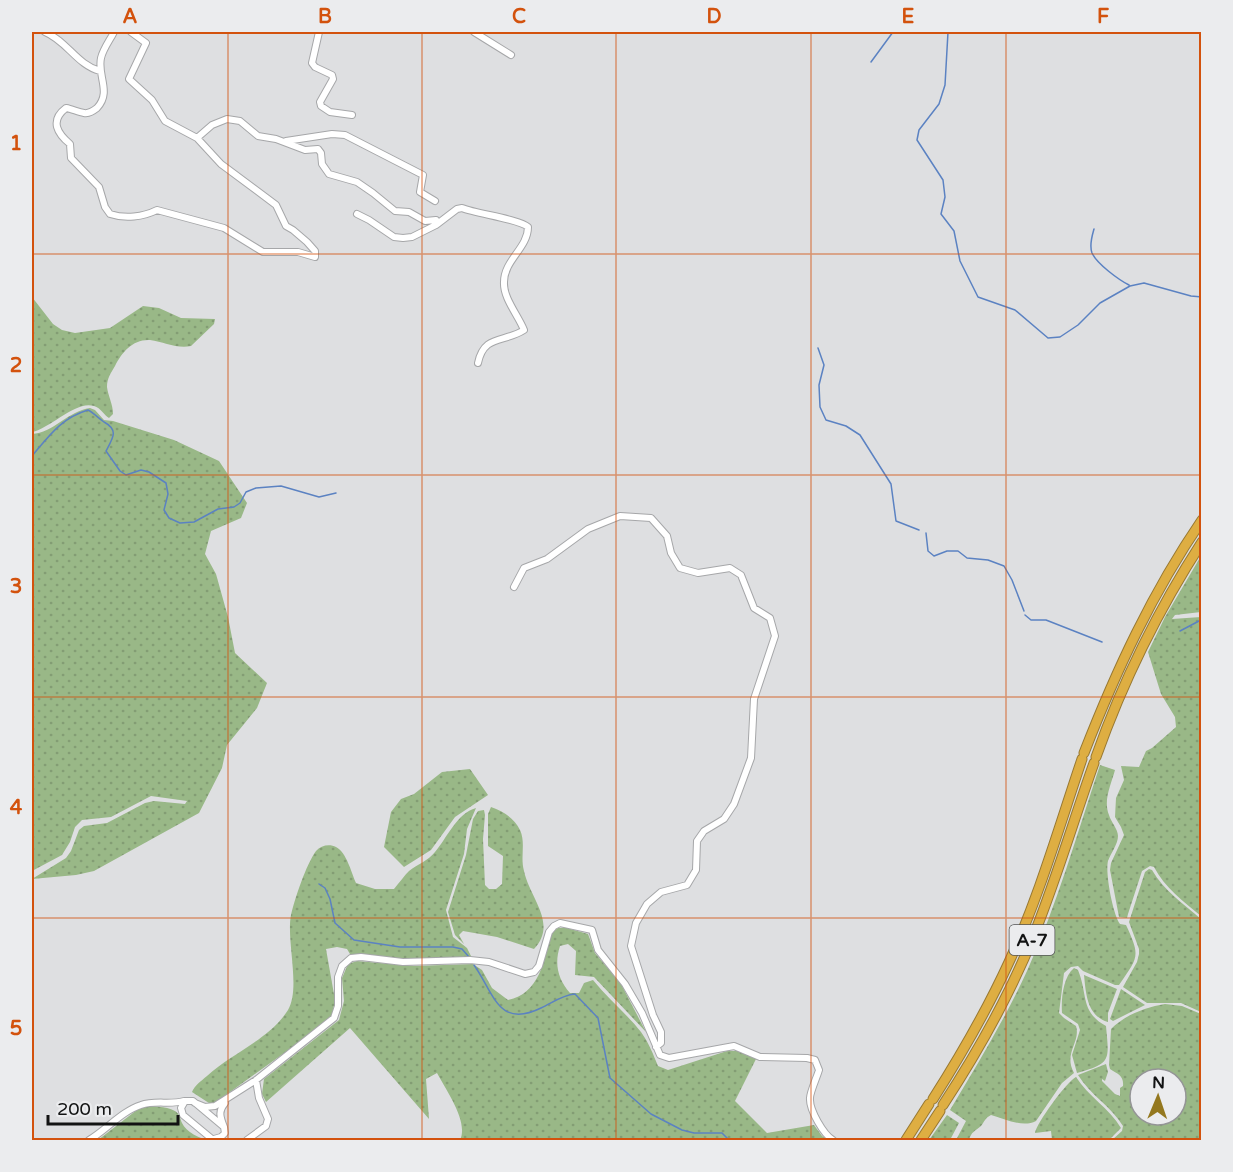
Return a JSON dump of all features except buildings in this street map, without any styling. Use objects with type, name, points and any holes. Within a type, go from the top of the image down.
[{"type":"highway","name":"A-7","points":[[906,1140],[976,1028],[1009,962],[1041,881],[1083,756],[1108,691],[1138,627],[1168,573],[1202,520]]},
{"type":"highway","name":"A-7","points":[[921,1140],[991,1027],[1022,962],[1052,887],[1122,688],[1165,601],[1202,542]]},
{"type":"street","points":[[45,32],[66,45],[83,64],[100,71]]},
{"type":"street","points":[[114,32],[101,58],[100,71],[105,83],[100,105],[93,112],[84,114],[66,108],[61,112],[57,121],[58,132],[70,144],[71,158],[99,187],[105,207],[110,214],[146,216],[157,210],[224,228],[263,252],[298,252],[315,257],[315,251],[307,242],[286,226],[276,205],[221,164],[197,138],[165,121],[152,100],[129,79],[130,72],[146,43],[132,32]]},
{"type":"street","points":[[319,32],[312,63],[315,67],[332,75],[333,79],[320,102],[321,106],[330,112],[352,115]]},
{"type":"street","points":[[474,32],[511,55]]},
{"type":"street","points":[[197,138],[212,125],[227,119],[240,122],[258,136],[283,141],[305,150],[318,149],[321,153],[322,164],[329,174],[357,182],[395,211],[409,212],[425,221],[435,220],[436,225]]},
{"type":"street","points":[[283,141],[332,134],[345,135],[423,175],[420,192],[435,201]]},
{"type":"street","points":[[357,214],[394,237],[403,238],[412,237],[436,225],[457,209],[462,208],[512,220],[528,227],[528,238],[511,260],[503,281],[524,330],[488,344],[481,350],[478,363]]},
{"type":"street","points":[[514,587],[524,568],[546,559],[588,529],[620,516],[651,518],[667,536],[671,553],[680,568],[698,573],[730,568],[741,575],[754,608],[770,618],[775,636],[754,699],[751,758],[734,804],[724,819],[704,831],[698,842],[696,870],[687,885],[661,892],[647,904],[636,923],[631,946],[653,1015],[661,1032],[661,1043],[656,1047]]},
{"type":"street","points":[[89,1140],[141,1105],[189,1100],[205,1107],[215,1106],[256,1080],[334,1018],[338,1006],[338,977],[342,966],[351,958],[362,957],[403,962],[489,962],[525,974],[534,972],[539,966],[549,932],[560,923],[592,930],[598,950],[625,984],[642,1013],[660,1055],[669,1058],[734,1046],[760,1057],[815,1060],[819,1070],[809,1098],[814,1114],[826,1136],[833,1140]]},
{"type":"street","points":[[247,1140],[266,1126],[268,1119],[259,1098],[256,1080]]},
{"type":"street","points":[[228,1140],[220,1117],[220,1108],[229,1098]]},
{"type":"street","points":[[181,1112],[185,1101]]},
{"type":"street","points":[[195,1103],[225,1129]]},
{"type":"street","points":[[167,1104],[181,1112],[216,1140],[221,1137],[225,1129]]},
{"type":"green space","points":[[32,297],[53,324],[62,330],[75,333],[110,328],[143,306],[159,308],[181,318],[215,319],[214,324],[191,346],[176,346],[144,340],[129,347],[118,361],[108,381],[107,387],[113,414],[109,418],[96,407],[87,405],[32,432]]},
{"type":"green space","points":[[90,408],[104,420],[174,440],[219,461],[247,503],[241,518],[211,531],[205,554],[216,574],[235,653],[267,683],[257,708],[227,745],[222,768],[199,813],[94,871],[32,879],[66,858],[79,830],[84,826],[107,823],[145,803],[154,801],[185,804],[187,801],[151,796],[111,817],[82,820],[75,827],[62,855],[32,871],[32,434],[47,430],[75,413]]},
{"type":"green space","points":[[1201,556],[1201,612],[1175,615],[1172,619],[1201,617],[1201,916],[1175,894],[1154,867],[1150,866],[1142,871],[1127,918],[1119,917],[1110,870],[1124,835],[1115,817],[1116,798],[1124,780],[1121,766],[1139,767],[1146,751],[1176,727],[1175,717],[1161,694],[1148,652],[1165,617]]},
{"type":"green space","points":[[1100,765],[1115,770],[1108,792],[1107,809],[1117,831],[1118,839],[1107,867],[1112,903],[1117,919],[1120,924],[1126,925],[1134,944],[1134,962],[1119,985],[1083,971],[1078,966],[1071,967],[1064,973],[1059,1013],[1076,1026],[1077,1032],[1070,1059],[1074,1073],[1062,1083],[1036,1121],[1025,1124],[991,1115],[972,1133],[969,1140],[956,1140],[966,1121],[950,1110],[1000,1024],[1038,946]]},
{"type":"green space","points":[[470,769],[488,795],[455,817],[431,850],[404,867],[384,847],[391,812],[401,799],[414,794],[442,772]]},
{"type":"green space","points":[[491,807],[511,819],[518,826],[522,835],[524,871],[543,920],[541,939],[534,949],[497,937],[463,931],[459,935],[464,944],[455,935],[448,912],[466,855],[473,819],[478,811],[484,810],[485,815],[483,839],[485,885],[489,889],[496,889],[502,884],[503,856],[488,846],[488,814]]},
{"type":"green space","points":[[476,808],[467,829],[464,854],[446,910],[453,937],[467,948],[472,958],[395,958],[350,954],[347,949],[337,947],[326,949],[335,1000],[332,1016],[212,1105],[192,1092],[198,1083],[217,1068],[261,1038],[288,1010],[293,990],[291,915],[308,865],[320,847],[331,846],[340,850],[346,858],[356,883],[375,889],[394,889],[409,871],[432,855],[463,815]]},
{"type":"green space","points":[[1149,869],[1168,891],[1201,919],[1201,1012],[1181,1003],[1147,1003],[1123,987],[1139,954],[1129,922],[1145,872]]},
{"type":"green space","points":[[558,928],[588,934],[595,953],[621,984],[646,1032],[594,977],[575,975],[576,951],[568,944],[560,946],[557,959],[558,971],[566,988],[570,993],[579,993],[584,983],[593,980],[641,1032],[658,1066],[668,1070],[727,1051],[738,1051],[756,1059],[735,1101],[767,1133],[814,1125],[828,1140],[460,1140],[462,1133],[459,1115],[437,1073],[426,1079],[429,1119],[350,1028],[266,1102],[262,1094],[264,1079],[339,1020],[344,1001],[342,978],[348,964],[357,961],[414,966],[473,964],[482,970],[492,988],[508,1000],[519,997],[534,983],[543,964],[551,933]]},
{"type":"green space","points":[[1074,968],[1078,970],[1088,1008],[1098,1021],[1106,1026],[1108,1046],[1106,1058],[1102,1063],[1077,1073],[1072,1055],[1080,1030],[1078,1024],[1062,1013],[1065,983]]},
{"type":"green space","points":[[1084,975],[1117,989],[1108,1013],[1108,1022],[1092,1010],[1087,997]]},
{"type":"green space","points":[[1121,989],[1145,1005],[1113,1021],[1110,1019]]},
{"type":"green space","points":[[1165,1004],[1182,1006],[1201,1014],[1201,1140],[1112,1140],[1122,1131],[1123,1126],[1078,1075],[1106,1064],[1108,1072],[1105,1081],[1102,1079],[1102,1081],[1120,1096],[1123,1080],[1110,1069],[1109,1065],[1111,1029],[1129,1016]]},
{"type":"green space","points":[[1076,1077],[1121,1128],[1109,1140],[1052,1140],[1051,1131],[1035,1133],[1052,1103]]},
{"type":"green space","points":[[142,1106],[163,1107],[175,1111],[190,1132],[209,1140],[98,1140]]},
{"type":"green space","points":[[947,1115],[959,1123],[950,1140],[929,1140]]},
{"type":"waterway","points":[[871,62],[893,32]]},
{"type":"waterway","points":[[948,32],[945,85],[939,104],[919,130],[917,140],[943,180],[945,197],[941,214],[954,231],[960,261],[978,297],[1015,310],[1048,338],[1060,337],[1078,325],[1100,303],[1130,286],[1144,283],[1202,297]]},
{"type":"waterway","points":[[1094,229],[1091,241],[1092,253],[1098,262],[1129,285]]},
{"type":"waterway","points":[[818,348],[824,365],[819,385],[820,407],[826,420],[846,426],[860,435],[891,484],[896,521],[919,530]]},
{"type":"waterway","points":[[32,456],[63,423],[88,410],[112,428],[113,435],[106,451],[120,471],[126,475],[141,470],[149,472],[166,483],[168,494],[164,510],[169,518],[180,523],[194,522],[218,509],[234,507],[240,503],[246,492],[256,488],[281,486],[319,497],[336,493]]},
{"type":"waterway","points":[[926,533],[928,551],[934,556],[947,551],[958,551],[967,558],[988,560],[1004,566],[1024,611]]},
{"type":"waterway","points":[[1025,615],[1031,620],[1046,620],[1102,642]]},
{"type":"waterway","points":[[1180,631],[1199,621]]},
{"type":"waterway","points":[[319,884],[325,888],[330,899],[335,923],[354,940],[400,947],[453,947],[462,949],[469,957]]},
{"type":"waterway","points":[[474,965],[499,1005],[515,1014],[527,1013],[575,994],[598,1018],[610,1078],[651,1114],[682,1130],[694,1133],[722,1133],[729,1140]]}]
